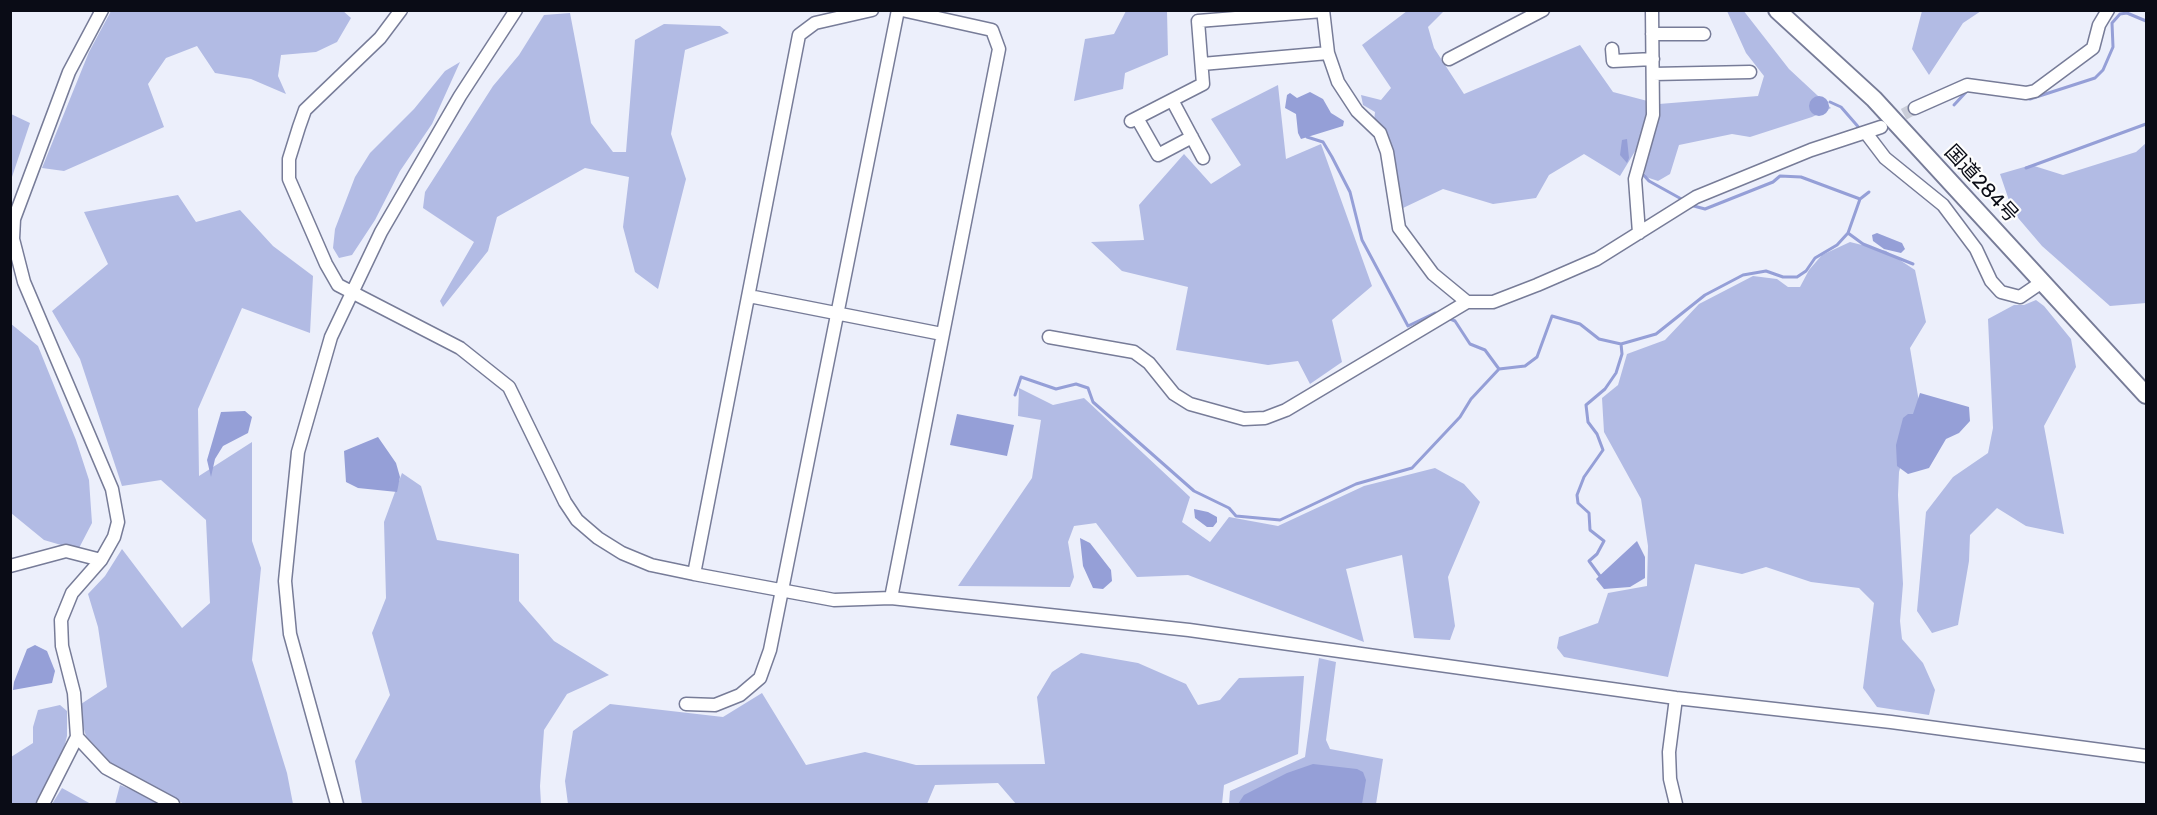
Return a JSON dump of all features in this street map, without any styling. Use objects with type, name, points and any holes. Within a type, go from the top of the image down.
[{"type":"highway","name":"国道284号","points":[[1777,10],[1874,99],[2146,394]]},
{"type":"street","points":[[43,804],[77,737],[74,693],[62,646],[62,620],[72,592],[101,560],[116,530],[114,497],[24,282],[13,239],[14,219],[69,72],[102,10]]},
{"type":"street","points":[[401,10],[380,38],[305,110],[289,159],[289,179],[326,264],[338,285],[460,348],[509,387],[565,502],[577,519],[598,538],[622,553],[651,565],[834,600],[891,598],[1190,630],[1676,698],[1891,722],[2146,756]]},
{"type":"street","points":[[337,804],[290,634],[285,581],[298,452],[331,337],[381,232],[460,96],[516,10]]},
{"type":"street","points":[[694,574],[799,35],[815,23],[872,10]]},
{"type":"street","points":[[686,704],[715,705],[740,694],[760,678],[770,650],[897,10]]},
{"type":"street","points":[[891,598],[999,49],[992,30],[902,10]]},
{"type":"street","points":[[1449,59],[1543,10]]},
{"type":"street","points":[[1640,234],[1635,179],[1653,115],[1652,10]]},
{"type":"street","points":[[1915,108],[1967,85],[2026,93],[2035,91],[2093,48],[2099,25],[2108,10]]},
{"type":"street","points":[[1192,137],[1158,155],[1134,119],[1203,84],[1198,21],[1323,11],[1328,53],[1338,82],[1357,111],[1380,133],[1387,152],[1399,228],[1433,274],[1467,302]]},
{"type":"street","points":[[1652,33],[1704,34]]},
{"type":"street","points":[[1612,49],[1613,61],[1653,59]]},
{"type":"street","points":[[1202,64],[1328,53]]},
{"type":"street","points":[[1653,74],[1750,72]]},
{"type":"street","points":[[1172,100],[1203,158]]},
{"type":"street","points":[[1049,336],[1134,352],[1149,363],[1174,394],[1190,404],[1244,419],[1265,418],[1286,410],[1467,302],[1493,302],[1538,285],[1597,259],[1696,197],[1811,150],[1881,126]]},
{"type":"street","points":[[1866,133],[1885,158],[1943,205],[1976,249],[1991,281],[2001,292],[2020,297],[2042,282]]},
{"type":"street","points":[[749,296],[942,333]]},
{"type":"street","points":[[10,566],[66,551],[101,560]]},
{"type":"street","points":[[1676,698],[1669,752],[1670,778],[1677,804]]},
{"type":"street","points":[[77,737],[106,768],[173,804]]},
{"type":"shaded area","points":[[342,10],[351,18],[337,42],[316,52],[281,55],[278,76],[286,94],[251,79],[215,73],[197,46],[166,58],[148,84],[164,127],[64,171],[42,168],[89,52],[111,11]]},
{"type":"shaded area","points":[[1445,10],[1428,27],[1434,48],[1464,94],[1580,45],[1613,92],[1659,104],[1758,96],[1764,76],[1746,53],[1727,11],[1743,10],[1789,69],[1831,108],[1812,117],[1750,137],[1732,134],[1679,145],[1670,174],[1658,181],[1646,177],[1637,148],[1620,176],[1584,154],[1549,175],[1536,198],[1493,204],[1443,189],[1403,208],[1374,121],[1375,112],[1363,105],[1361,95],[1381,100],[1391,88],[1362,45],[1407,11]]},
{"type":"shaded area","points":[[1126,11],[1167,11],[1168,55],[1125,73],[1123,89],[1074,101],[1085,39],[1114,34]]},
{"type":"shaded area","points":[[1922,11],[1981,11],[1963,23],[1929,75],[1912,49]]},
{"type":"shaded area","points":[[570,13],[591,123],[613,152],[626,152],[635,40],[664,24],[720,26],[729,33],[685,50],[671,134],[686,179],[658,289],[635,272],[623,227],[629,177],[585,168],[497,217],[488,251],[443,307],[440,301],[474,242],[423,208],[425,192],[493,86],[519,55],[544,15]]},
{"type":"shaded area","points":[[460,62],[432,124],[400,171],[375,220],[352,255],[339,258],[333,248],[335,229],[355,177],[370,153],[414,109],[445,71]]},
{"type":"shaded area","points":[[1278,85],[1286,159],[1321,144],[1372,286],[1332,320],[1342,362],[1310,384],[1298,361],[1268,365],[1176,350],[1188,287],[1122,271],[1091,242],[1144,240],[1139,205],[1184,154],[1211,184],[1241,165],[1211,119]]},
{"type":"shaded area","points":[[1310,92],[1323,99],[1331,113],[1344,121],[1343,126],[1301,139],[1296,114],[1285,108],[1287,95],[1290,93],[1297,98]]},
{"type":"shaded area","points":[[1819,96],[1826,99],[1829,106],[1826,113],[1819,116],[1812,113],[1809,106],[1812,99]]},
{"type":"shaded area","points":[[11,114],[30,123],[11,180]]},
{"type":"shaded area","points":[[1627,139],[1629,158],[1627,163],[1620,155],[1622,140]]},
{"type":"shaded area","points":[[2146,143],[2146,303],[2110,306],[2042,246],[2013,212],[2000,174],[2031,165],[2063,175],[2136,152]]},
{"type":"shaded area","points":[[178,195],[196,222],[240,210],[273,246],[313,276],[310,333],[242,308],[198,409],[199,476],[252,442],[252,541],[261,568],[252,660],[287,773],[293,804],[184,804],[112,764],[86,736],[80,716],[81,704],[107,687],[98,627],[88,594],[105,576],[122,549],[182,628],[210,603],[206,520],[161,480],[122,486],[80,359],[52,311],[108,264],[84,212]]},
{"type":"shaded area","points":[[1877,233],[1902,243],[1905,249],[1901,253],[1884,249],[1873,241],[1872,235]]},
{"type":"shaded area","points":[[1850,242],[1886,251],[1915,270],[1926,322],[1910,348],[1919,402],[1899,472],[1898,495],[1903,584],[1900,621],[1902,639],[1923,663],[1935,690],[1929,715],[1877,707],[1863,688],[1874,603],[1859,588],[1811,582],[1766,567],[1742,574],[1695,564],[1668,677],[1564,657],[1557,648],[1559,637],[1598,623],[1608,593],[1647,586],[1648,546],[1641,499],[1604,432],[1602,398],[1618,385],[1627,354],[1665,340],[1699,304],[1753,276],[1777,279],[1788,287],[1800,287],[1809,270],[1822,255]]},
{"type":"shaded area","points":[[2036,300],[2044,306],[2071,339],[2076,367],[2044,426],[2064,534],[2026,526],[1997,508],[1970,535],[1969,561],[1958,625],[1932,633],[1917,611],[1926,512],[1953,477],[1988,453],[1993,428],[1988,319],[2014,305],[2024,305]]},
{"type":"shaded area","points":[[10,323],[38,346],[76,440],[89,480],[92,523],[78,550],[44,540],[11,513]]},
{"type":"shaded area","points":[[1019,388],[1053,405],[1084,398],[1190,497],[1182,522],[1210,542],[1229,517],[1278,526],[1364,486],[1435,468],[1464,484],[1480,502],[1448,577],[1455,626],[1450,640],[1414,638],[1402,555],[1346,569],[1364,642],[1188,575],[1137,577],[1096,523],[1074,526],[1068,542],[1074,577],[1070,587],[958,586],[1032,478],[1041,420],[1018,416]]},
{"type":"shaded area","points":[[1920,393],[1969,407],[1970,421],[1959,433],[1946,439],[1929,468],[1908,474],[1897,466],[1896,445],[1903,418],[1908,414],[1913,414]]},
{"type":"shaded area","points":[[245,411],[252,417],[248,433],[223,446],[215,459],[211,477],[207,460],[221,412]]},
{"type":"shaded area","points":[[957,414],[1014,425],[1007,456],[950,445]]},
{"type":"shaded area","points":[[378,437],[396,463],[400,477],[397,492],[358,488],[346,482],[344,451]]},
{"type":"shaded area","points":[[402,473],[421,486],[437,540],[519,554],[519,601],[554,641],[609,675],[567,694],[544,730],[541,804],[362,804],[355,761],[390,695],[372,633],[386,598],[384,522]]},
{"type":"shaded area","points":[[1194,509],[1217,517],[1217,522],[1213,527],[1207,527],[1195,518]]},
{"type":"shaded area","points":[[1080,538],[1090,543],[1111,570],[1112,581],[1103,589],[1093,588],[1083,566]]},
{"type":"shaded area","points":[[1637,541],[1645,557],[1645,578],[1630,587],[1604,589],[1596,579]]},
{"type":"shaded area","points":[[35,645],[47,651],[55,671],[52,683],[13,690],[27,649]]},
{"type":"shaded area","points":[[1081,653],[1138,663],[1186,684],[1198,705],[1220,700],[1239,678],[1304,676],[1298,754],[1224,785],[1222,804],[1016,804],[998,783],[935,785],[927,804],[568,804],[565,781],[573,731],[610,704],[723,717],[762,693],[806,765],[865,752],[916,765],[1045,764],[1037,697],[1052,672]]},
{"type":"shaded area","points":[[1319,658],[1336,662],[1326,740],[1330,749],[1383,759],[1376,804],[1229,804],[1230,791],[1305,757]]},
{"type":"shaded area","points":[[60,705],[67,711],[67,736],[61,760],[38,804],[11,804],[11,757],[33,743],[33,727],[38,710]]},
{"type":"shaded area","points":[[1313,764],[1357,769],[1363,772],[1366,780],[1362,804],[1238,804],[1244,795],[1287,773]]},
{"type":"shaded area","points":[[120,785],[159,801],[163,804],[115,804]]},
{"type":"shaded area","points":[[62,788],[91,804],[52,804]]},
{"type":"waterway","points":[[2024,98],[2030,99],[2095,78],[2103,70],[2113,47],[2112,23],[2120,14],[2127,13],[2146,21]]},
{"type":"waterway","points":[[1954,105],[1967,91]]},
{"type":"waterway","points":[[1830,102],[1841,107],[1861,130]]},
{"type":"waterway","points":[[2026,168],[2146,124]]},
{"type":"waterway","points":[[1307,137],[1323,142],[1332,157],[1350,192],[1362,240],[1408,326],[1435,313],[1440,315]]},
{"type":"waterway","points":[[1641,172],[1649,181],[1685,201]]},
{"type":"waterway","points":[[1690,205],[1705,209],[1773,182],[1780,176],[1801,177],[1860,199]]},
{"type":"waterway","points":[[1869,192],[1860,199],[1848,233],[1863,244],[1913,264]]},
{"type":"waterway","points":[[1015,395],[1021,377],[1056,389],[1076,384],[1088,388],[1093,402],[1194,491],[1229,508],[1236,516],[1280,520],[1356,484],[1412,468],[1460,417],[1471,399],[1499,369],[1525,366],[1537,357],[1552,316],[1580,324],[1599,339],[1621,344],[1656,334],[1705,295],[1743,275],[1766,271],[1783,277],[1797,277],[1806,271],[1815,258],[1837,245],[1848,233]]},
{"type":"waterway","points":[[1448,318],[1455,321],[1470,344],[1485,350],[1499,369]]},
{"type":"waterway","points":[[1600,576],[1589,561],[1597,554],[1604,541],[1590,530],[1589,513],[1578,503],[1577,495],[1584,477],[1603,450],[1597,434],[1588,422],[1586,405],[1605,389],[1616,373],[1622,354],[1621,344]]},
{"type":"tunnel","points":[[1888,123],[1915,108]]}]
